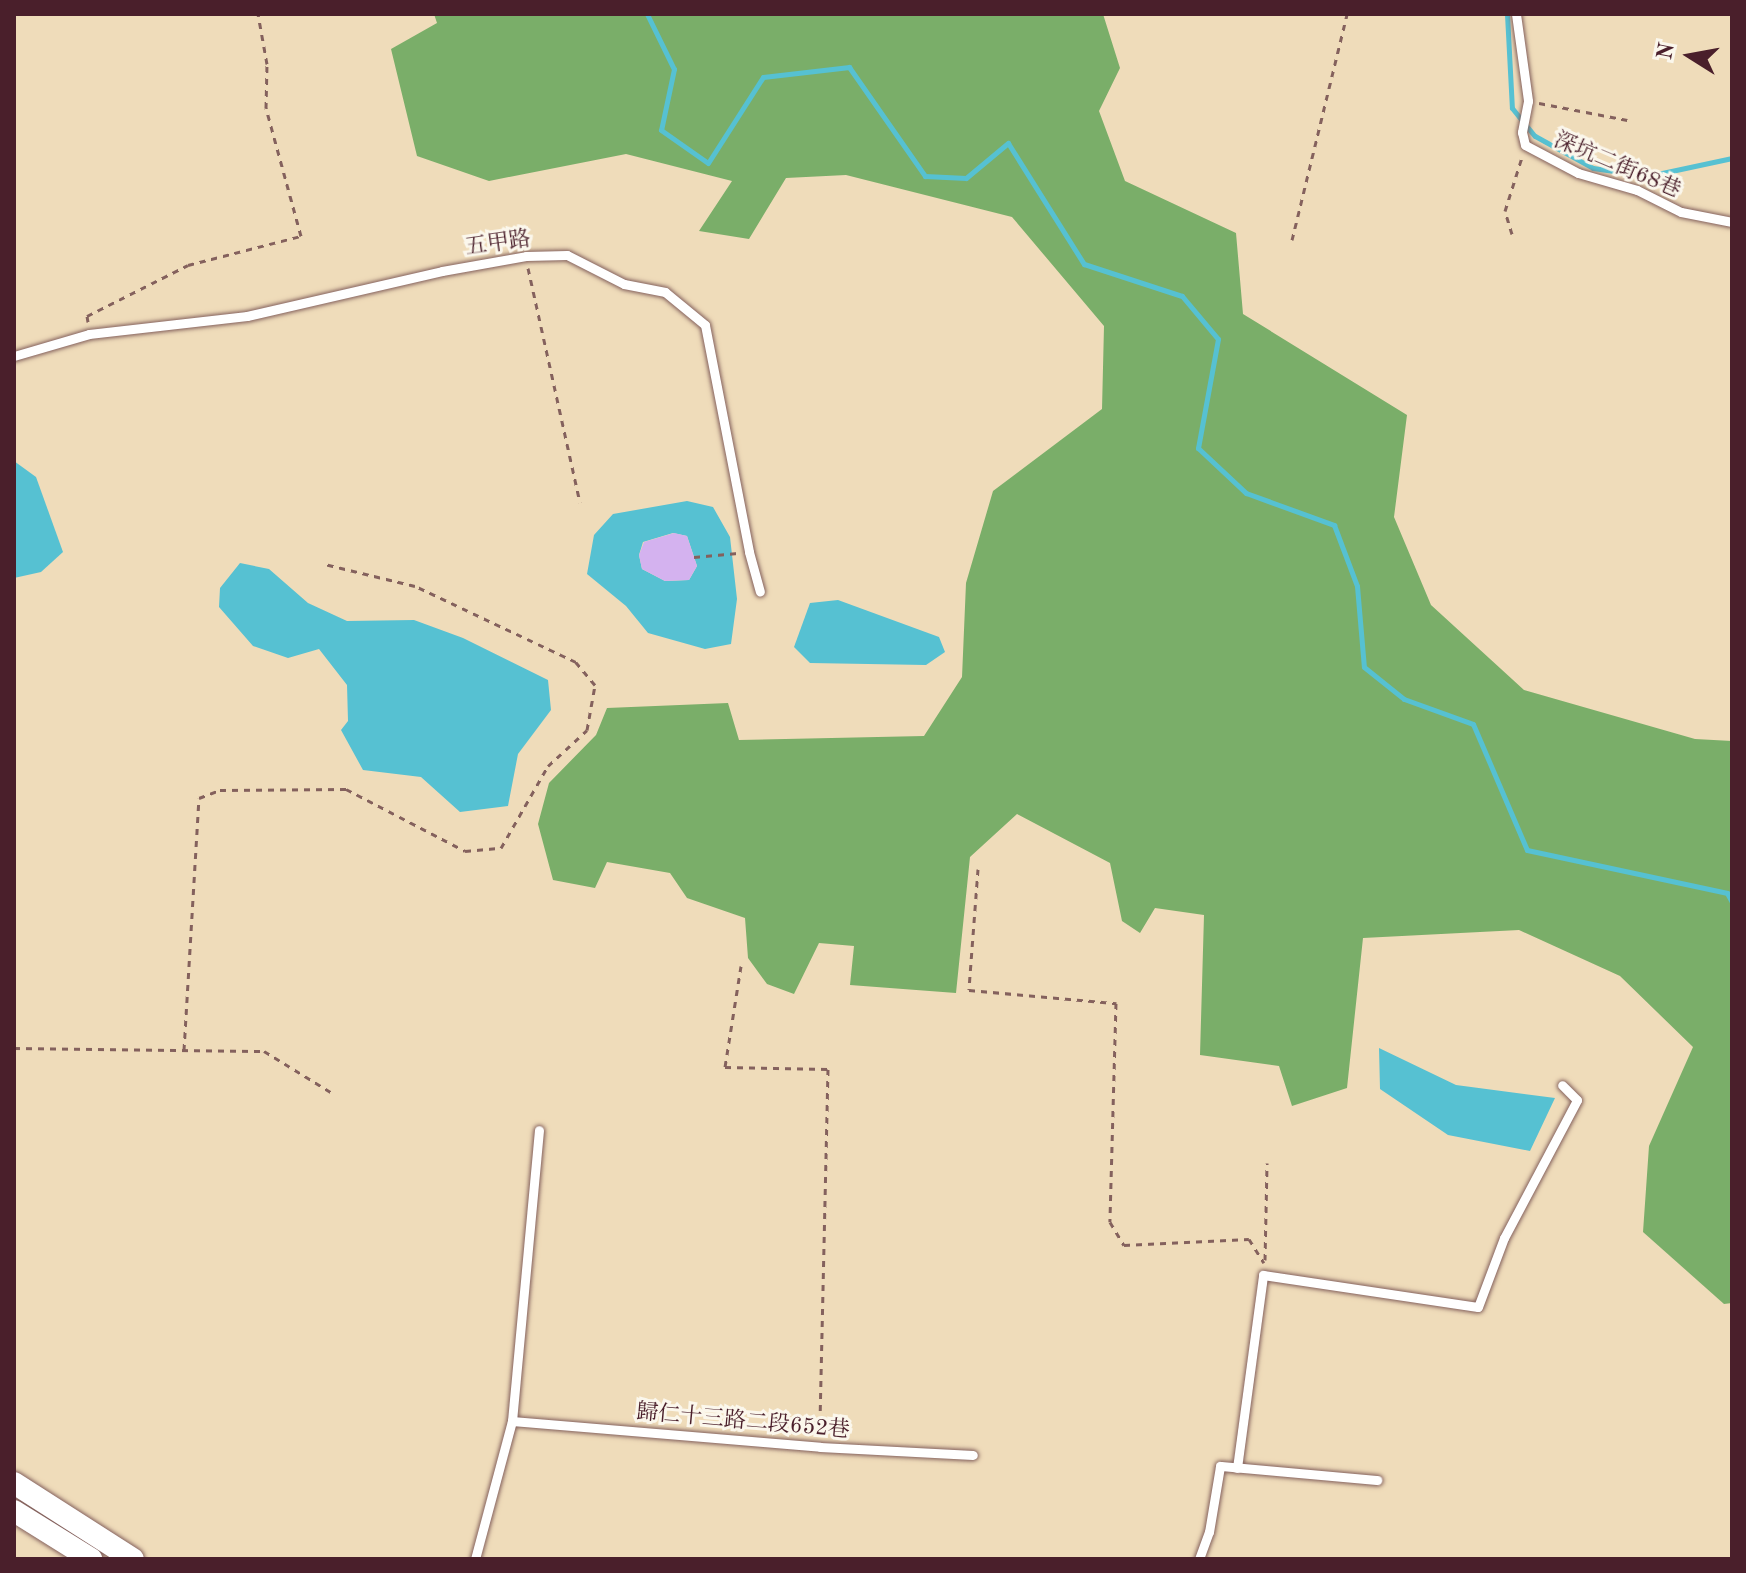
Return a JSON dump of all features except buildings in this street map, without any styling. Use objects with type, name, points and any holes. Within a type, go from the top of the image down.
[{"type":"street","points":[[14,1483],[133,1559]]},
{"type":"street","points":[[14,1511],[91,1559]]},
{"type":"lane","name":"深坑二街68巷","points":[[1516,14],[1527,106],[1522,132],[1525,145],[1578,173],[1637,190],[1681,212],[1732,222]]},
{"type":"lane","name":"五甲路","points":[[14,356],[89,334],[247,316],[442,271],[526,256],[567,255],[624,284],[665,292],[705,325],[749,552],[760,592]]},
{"type":"lane","points":[[1237,1468],[1263,1275],[1478,1307],[1504,1238],[1577,1100],[1562,1085]]},
{"type":"lane","points":[[475,1559],[512,1421],[539,1130]]},
{"type":"lane","name":"歸仁十三路二段652巷","points":[[512,1421],[820,1447],[973,1455]]},
{"type":"lane","points":[[1199,1559],[1209,1532],[1220,1466],[1377,1480]]},
{"type":"path","points":[[89,334],[87,316],[147,283],[188,265],[301,236],[266,108],[267,64],[258,14]]},
{"type":"path","points":[[1292,240],[1347,14]]},
{"type":"path","points":[[1527,106],[1627,120]]},
{"type":"path","points":[[1512,234],[1505,211],[1525,145]]},
{"type":"path","points":[[526,256],[580,502]]},
{"type":"path","points":[[694,557],[742,552]]},
{"type":"path","points":[[184,1050],[199,798],[220,790],[346,789],[465,851],[501,848],[548,766],[587,730],[595,685],[576,662],[415,586],[325,564]]},
{"type":"path","points":[[978,869],[969,990],[1116,1003],[1110,1222],[1124,1245],[1249,1239],[1265,1260]]},
{"type":"path","points":[[741,966],[725,1067],[828,1069],[820,1447]]},
{"type":"path","points":[[14,1048],[264,1051],[334,1094]]},
{"type":"path","points":[[1263,1275],[1267,1163]]},
{"type":"green space","points":[[434,14],[1103,14],[1120,68],[1099,111],[1125,181],[1236,233],[1243,314],[1407,415],[1394,517],[1431,605],[1524,690],[1695,739],[1732,741],[1732,1303],[1724,1304],[1643,1232],[1649,1146],[1693,1047],[1620,976],[1519,930],[1363,938],[1347,1088],[1292,1106],[1279,1066],[1200,1055],[1204,915],[1155,908],[1140,933],[1122,921],[1110,863],[1017,814],[970,857],[956,993],[850,985],[854,946],[819,943],[794,994],[767,984],[748,958],[745,918],[687,898],[670,873],[607,862],[595,888],[553,880],[538,824],[549,783],[596,735],[607,708],[728,703],[739,740],[924,736],[962,677],[966,583],[993,491],[1102,409],[1104,326],[1012,217],[846,175],[786,178],[749,239],[699,231],[732,181],[626,154],[489,181],[417,156],[391,49],[437,23]]},
{"type":"water","points":[[14,461],[36,477],[63,552],[41,572],[14,578]]},
{"type":"water","points":[[687,501],[713,507],[730,537],[737,599],[731,644],[705,649],[648,633],[626,606],[587,574],[594,535],[613,514]],"holes":[[[673,533],[687,536],[697,566],[689,580],[665,581],[642,569],[639,555],[643,542]]]},
{"type":"water","points":[[240,563],[269,569],[308,603],[347,621],[414,620],[463,638],[548,680],[551,710],[518,754],[508,806],[460,812],[421,777],[363,770],[341,730],[348,721],[347,685],[319,649],[288,658],[253,646],[219,607],[220,588]]},
{"type":"water","points":[[838,600],[939,637],[945,652],[926,665],[810,663],[794,647],[810,603]]},
{"type":"water","points":[[1379,1048],[1456,1085],[1555,1098],[1530,1151],[1448,1135],[1380,1089]]},
{"type":"waterway","points":[[647,14],[674,69],[661,130],[708,163],[763,77],[849,67],[925,176],[966,178],[1008,143],[1084,264],[1182,296],[1218,339],[1198,448],[1246,493],[1334,525],[1357,586],[1364,667],[1404,699],[1473,724],[1527,850],[1727,893],[1732,902]]},
{"type":"waterway","points":[[1507,14],[1512,108],[1535,136],[1593,168],[1648,176],[1732,158]]}]
